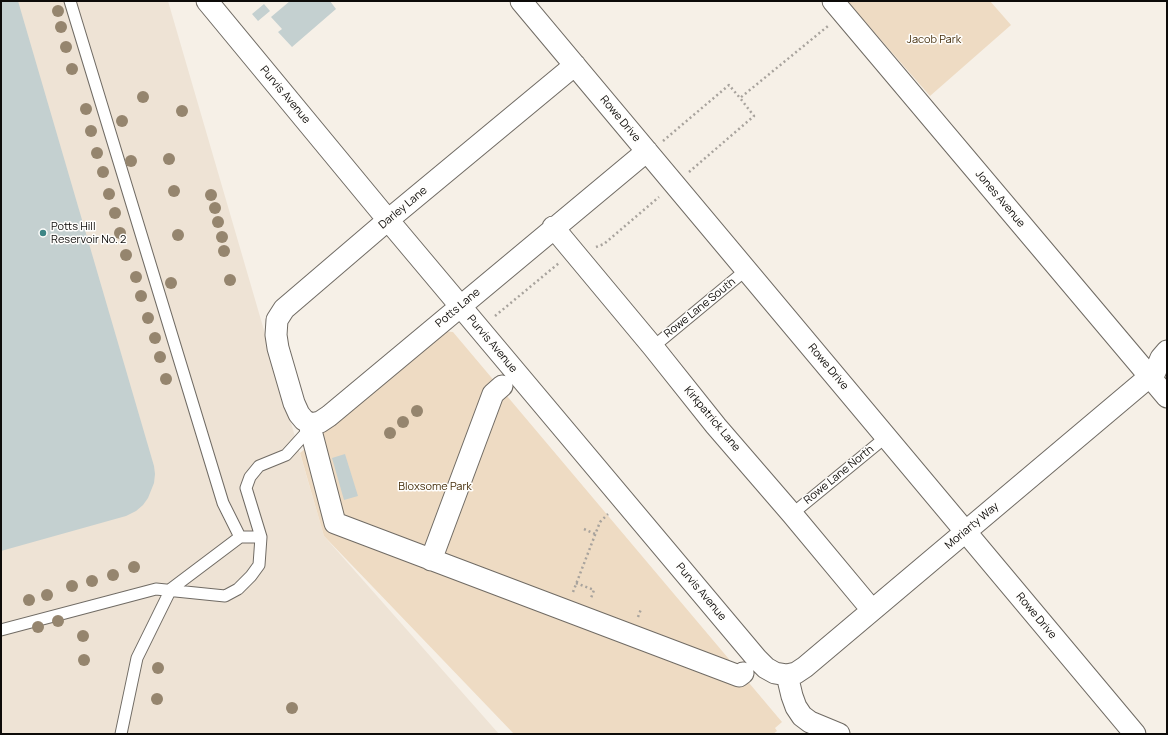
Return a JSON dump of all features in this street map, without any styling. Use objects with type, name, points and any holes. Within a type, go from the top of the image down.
[{"type":"street","name":"Purvis Avenue","points":[[207,1],[388,220],[757,659],[766,668],[776,673],[787,675]]},
{"type":"street","name":"Rowe Drive","points":[[521,1],[1135,734]]},
{"type":"street","name":"Jones Avenue","points":[[833,1],[1157,373],[1167,397]]},
{"type":"street","name":"Darley Lane","points":[[309,423],[299,414],[294,403],[278,348],[276,335],[277,320],[284,309],[388,220],[575,65]]},
{"type":"street","name":"Potts Lane","points":[[309,423],[320,422],[329,416],[647,151]]},
{"type":"street","name":"Kirkpatrick Lane","points":[[554,227],[716,426],[872,610]]},
{"type":"street","name":"Moriarty Way","points":[[787,675],[796,673],[805,667],[965,531],[1157,373],[1161,358],[1167,351]]},
{"type":"street","points":[[431,560],[492,394],[502,386]]},
{"type":"street","points":[[309,423],[335,524],[390,552],[431,560],[739,676],[743,673]]},
{"type":"street","points":[[787,675],[794,701],[802,716],[810,722],[839,734]]},
{"type":"lane","points":[[70,1],[222,503],[240,537]]},
{"type":"lane","name":"Rowe Lane South","points":[[653,347],[746,270]]},
{"type":"lane","points":[[1,630],[156,588],[226,596],[238,589],[251,576],[259,565],[261,537],[246,488],[250,477],[259,466],[286,455],[305,434],[309,423]]},
{"type":"lane","name":"Rowe Lane North","points":[[792,514],[886,437]]},
{"type":"lane","points":[[121,734],[137,658],[171,589],[240,537],[261,537]]},
{"type":"path","points":[[740,98],[828,26]]},
{"type":"path","points":[[677,130],[729,86],[754,116],[705,158]]},
{"type":"path","points":[[604,244],[657,198]]},
{"type":"path","points":[[495,316],[562,261]]},
{"type":"path","points":[[565,611],[600,522],[609,513]]},
{"type":"path","points":[[584,529],[595,534]]},
{"type":"shaded area","points":[[1,1],[168,1],[324,536],[499,734],[1,734]]},
{"type":"green space","name":"Jacob Park","points":[[847,1],[990,1],[1011,25],[930,96]]},
{"type":"green space","name":"Bloxsome Park","points":[[443,331],[453,332],[782,722],[775,728],[777,731],[773,734],[514,734],[324,536],[300,453]]},
{"type":"building","name":"Potts Hill Reservoir No. 2","points":[[1,1],[18,1],[154,466],[155,474],[154,483],[148,498],[136,511],[126,516],[1,551]]},
{"type":"building","points":[[290,1],[330,1],[336,9],[292,47],[278,32],[282,29],[271,17]]},
{"type":"building","points":[[264,4],[270,11],[258,21],[252,14]]},
{"type":"building","points":[[345,454],[358,496],[344,500],[332,458]]},
{"type":"place","name":"Potts Hill Reservoir No. 2","points":[[43,233]]}]
